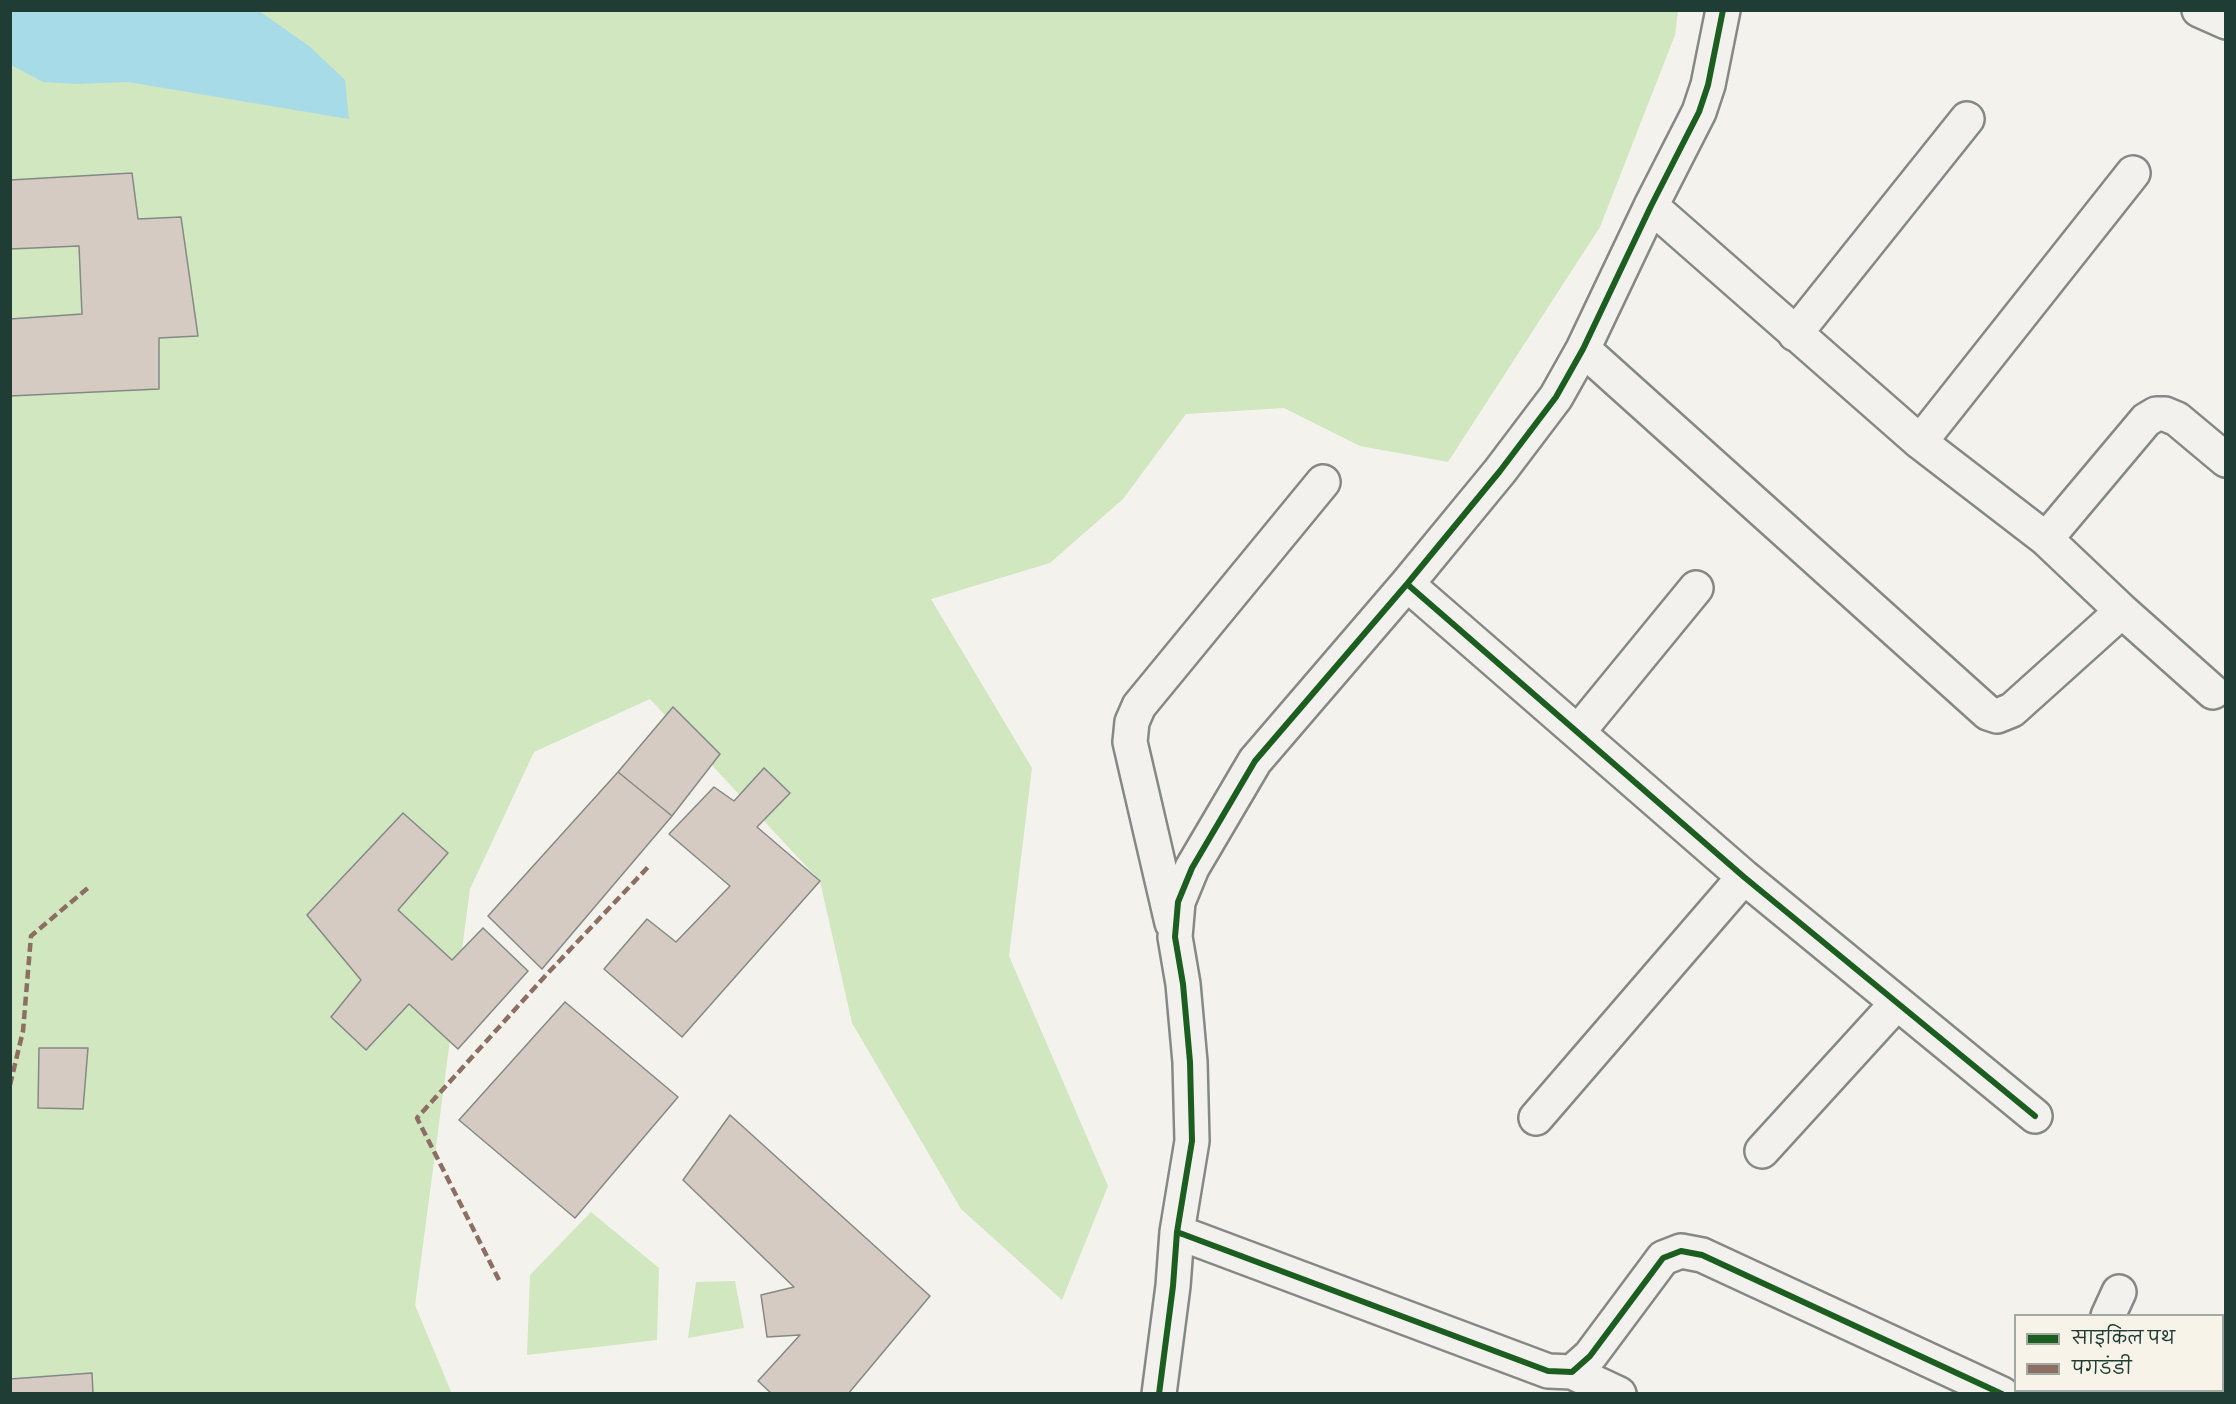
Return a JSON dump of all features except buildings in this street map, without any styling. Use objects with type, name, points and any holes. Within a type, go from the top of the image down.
[{"type":"street","points":[[1175,937],[1178,902],[1192,868],[1255,760],[1407,584],[1500,471],[1556,397],[1583,349],[1699,112],[1708,85],[1723,10]]},
{"type":"street","points":[[2199,10],[2226,22]]},
{"type":"street","points":[[1795,334],[1967,119]]},
{"type":"street","points":[[1920,442],[2133,173]]},
{"type":"street","points":[[1651,206],[1920,442],[2046,539],[2213,692]]},
{"type":"street","points":[[1583,349],[1988,713],[1997,716],[2012,710],[2122,611]]},
{"type":"street","points":[[2046,539],[2146,420],[2156,414],[2165,414],[2177,419],[2226,460]]},
{"type":"street","points":[[1159,1394],[1178,1232],[1192,1141],[1192,1104],[1183,984],[1175,937],[1131,742],[1132,722],[1139,706],[1323,482]]},
{"type":"street","points":[[1407,584],[1744,877],[2035,1116]]},
{"type":"street","points":[[1578,732],[1696,588]]},
{"type":"street","points":[[1536,1118],[1744,877]]},
{"type":"street","points":[[1762,1151],[1897,1003]]},
{"type":"street","points":[[1178,1232],[1548,1371],[1572,1372],[1619,1394]]},
{"type":"street","points":[[1572,1372],[1590,1356],[1663,1258],[1682,1251],[1702,1255],[2002,1394]]},
{"type":"green space","points":[[10,11],[1678,11],[1675,35],[1600,227],[1448,462],[1360,446],[1284,408],[1186,414],[1123,499],[1050,563],[931,599],[1032,768],[1009,956],[1108,1186],[1062,1300],[961,1209],[852,1023],[820,881],[650,699],[534,752],[470,889],[415,1305],[452,1394],[11,1393]]},
{"type":"green space","points":[[591,1212],[659,1268],[657,1340],[527,1355],[530,1275]]},
{"type":"green space","points":[[735,1281],[744,1328],[688,1338],[696,1282]]},
{"type":"water","points":[[10,11],[259,11],[309,46],[345,80],[349,119],[128,82],[78,84],[43,82],[11,65]]},
{"type":"marked path","points":[[499,1280],[417,1118],[547,974],[650,865]]},
{"type":"marked path","points":[[10,1085],[23,1031],[31,936],[89,887]]},
{"type":"cycle path","points":[[1159,1394],[1173,1286],[1177,1232],[1192,1141],[1190,1062],[1183,984],[1175,937],[1178,902],[1192,868],[1255,761],[1407,584],[1500,471],[1556,397],[1583,349],[1699,112],[1708,85],[1723,10]]},
{"type":"cycle path","points":[[1407,584],[1744,877],[2035,1116]]},
{"type":"cycle path","points":[[1177,1232],[1548,1371],[1572,1372],[1590,1356],[1663,1258],[1681,1251],[1702,1255],[2002,1394]]}]
